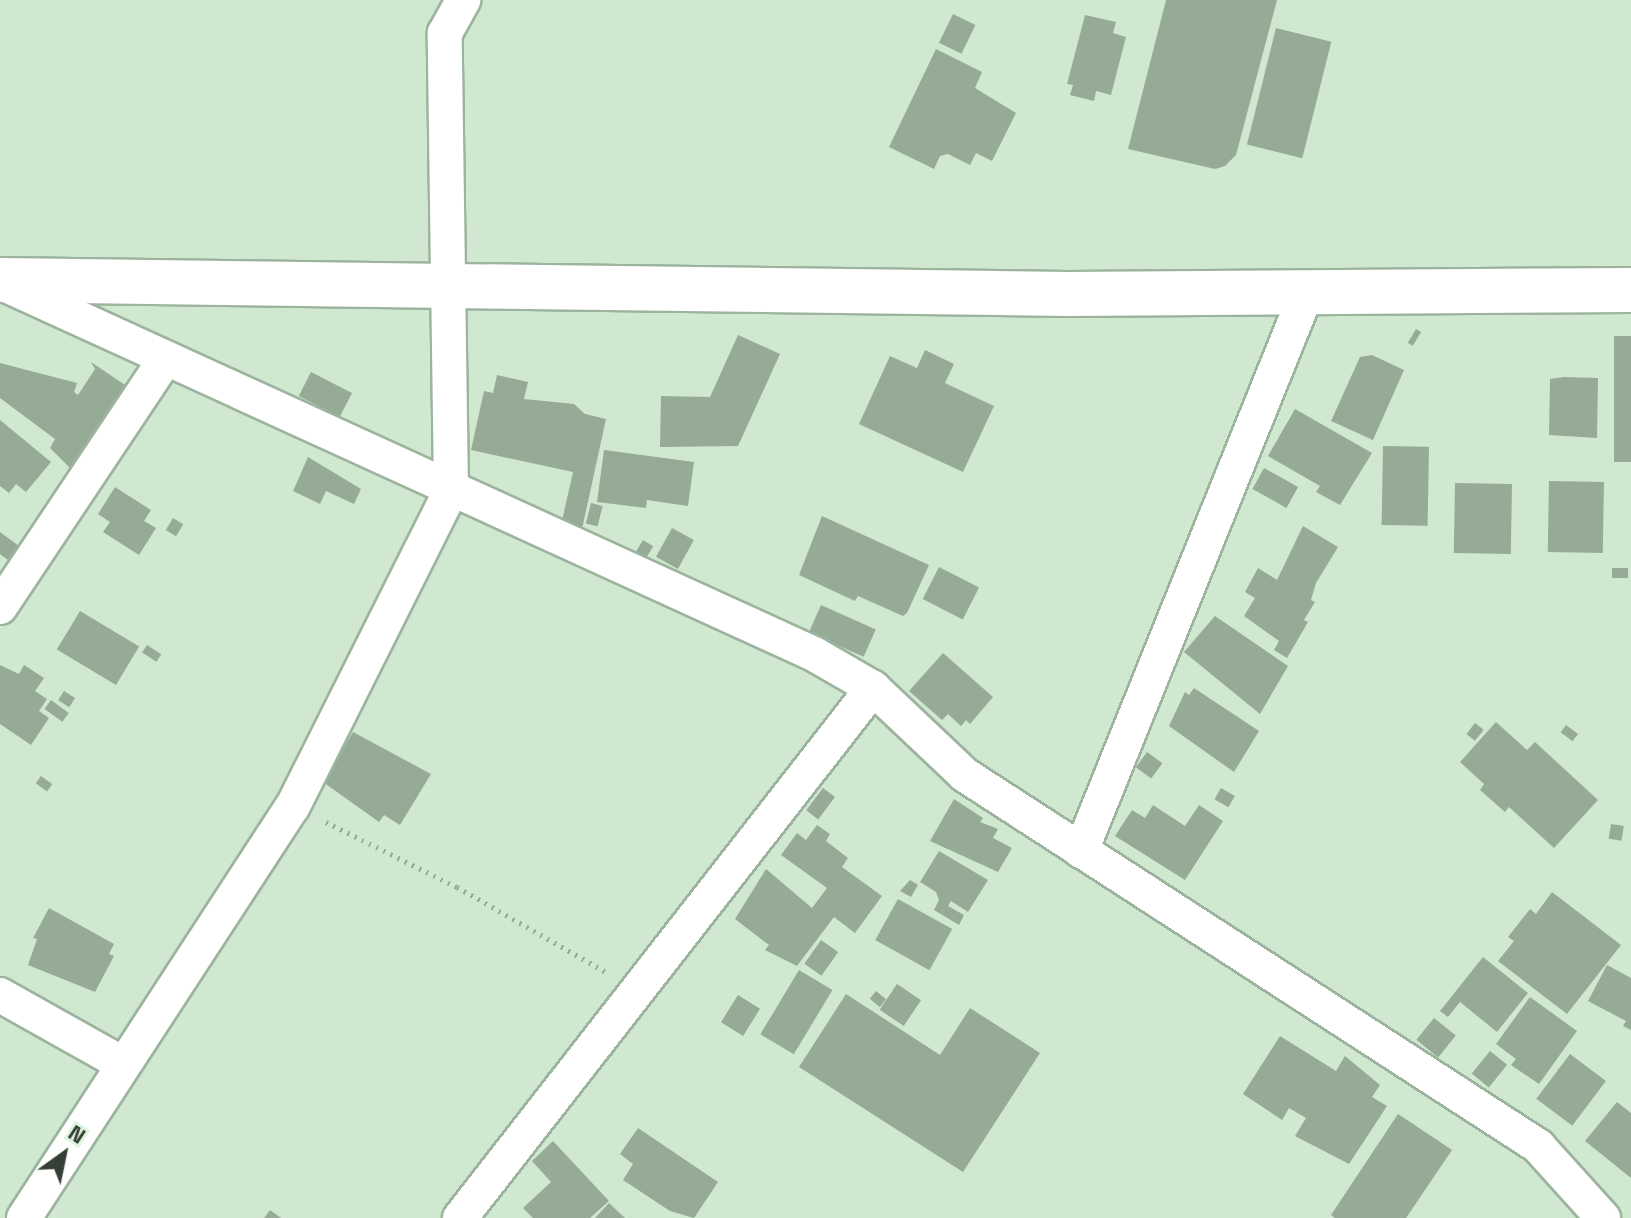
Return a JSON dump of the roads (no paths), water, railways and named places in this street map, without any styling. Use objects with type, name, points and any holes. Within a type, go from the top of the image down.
[{"type":"street","points":[[24,1218],[293,806],[451,490],[445,33],[463,0]]},
{"type":"street","points":[[0,281],[446,282],[1068,294],[1631,290]]},
{"type":"street","points":[[0,281],[814,654],[873,688],[965,775],[1538,1146],[1603,1218]]},
{"type":"street","points":[[1081,851],[1307,292]]},
{"type":"street","points":[[0,607],[166,358]]},
{"type":"street","points":[[460,1218],[873,688]]},
{"type":"street","points":[[0,995],[123,1064]]},
{"type":"street","points":[[1617,1218],[1631,1205]]}]
